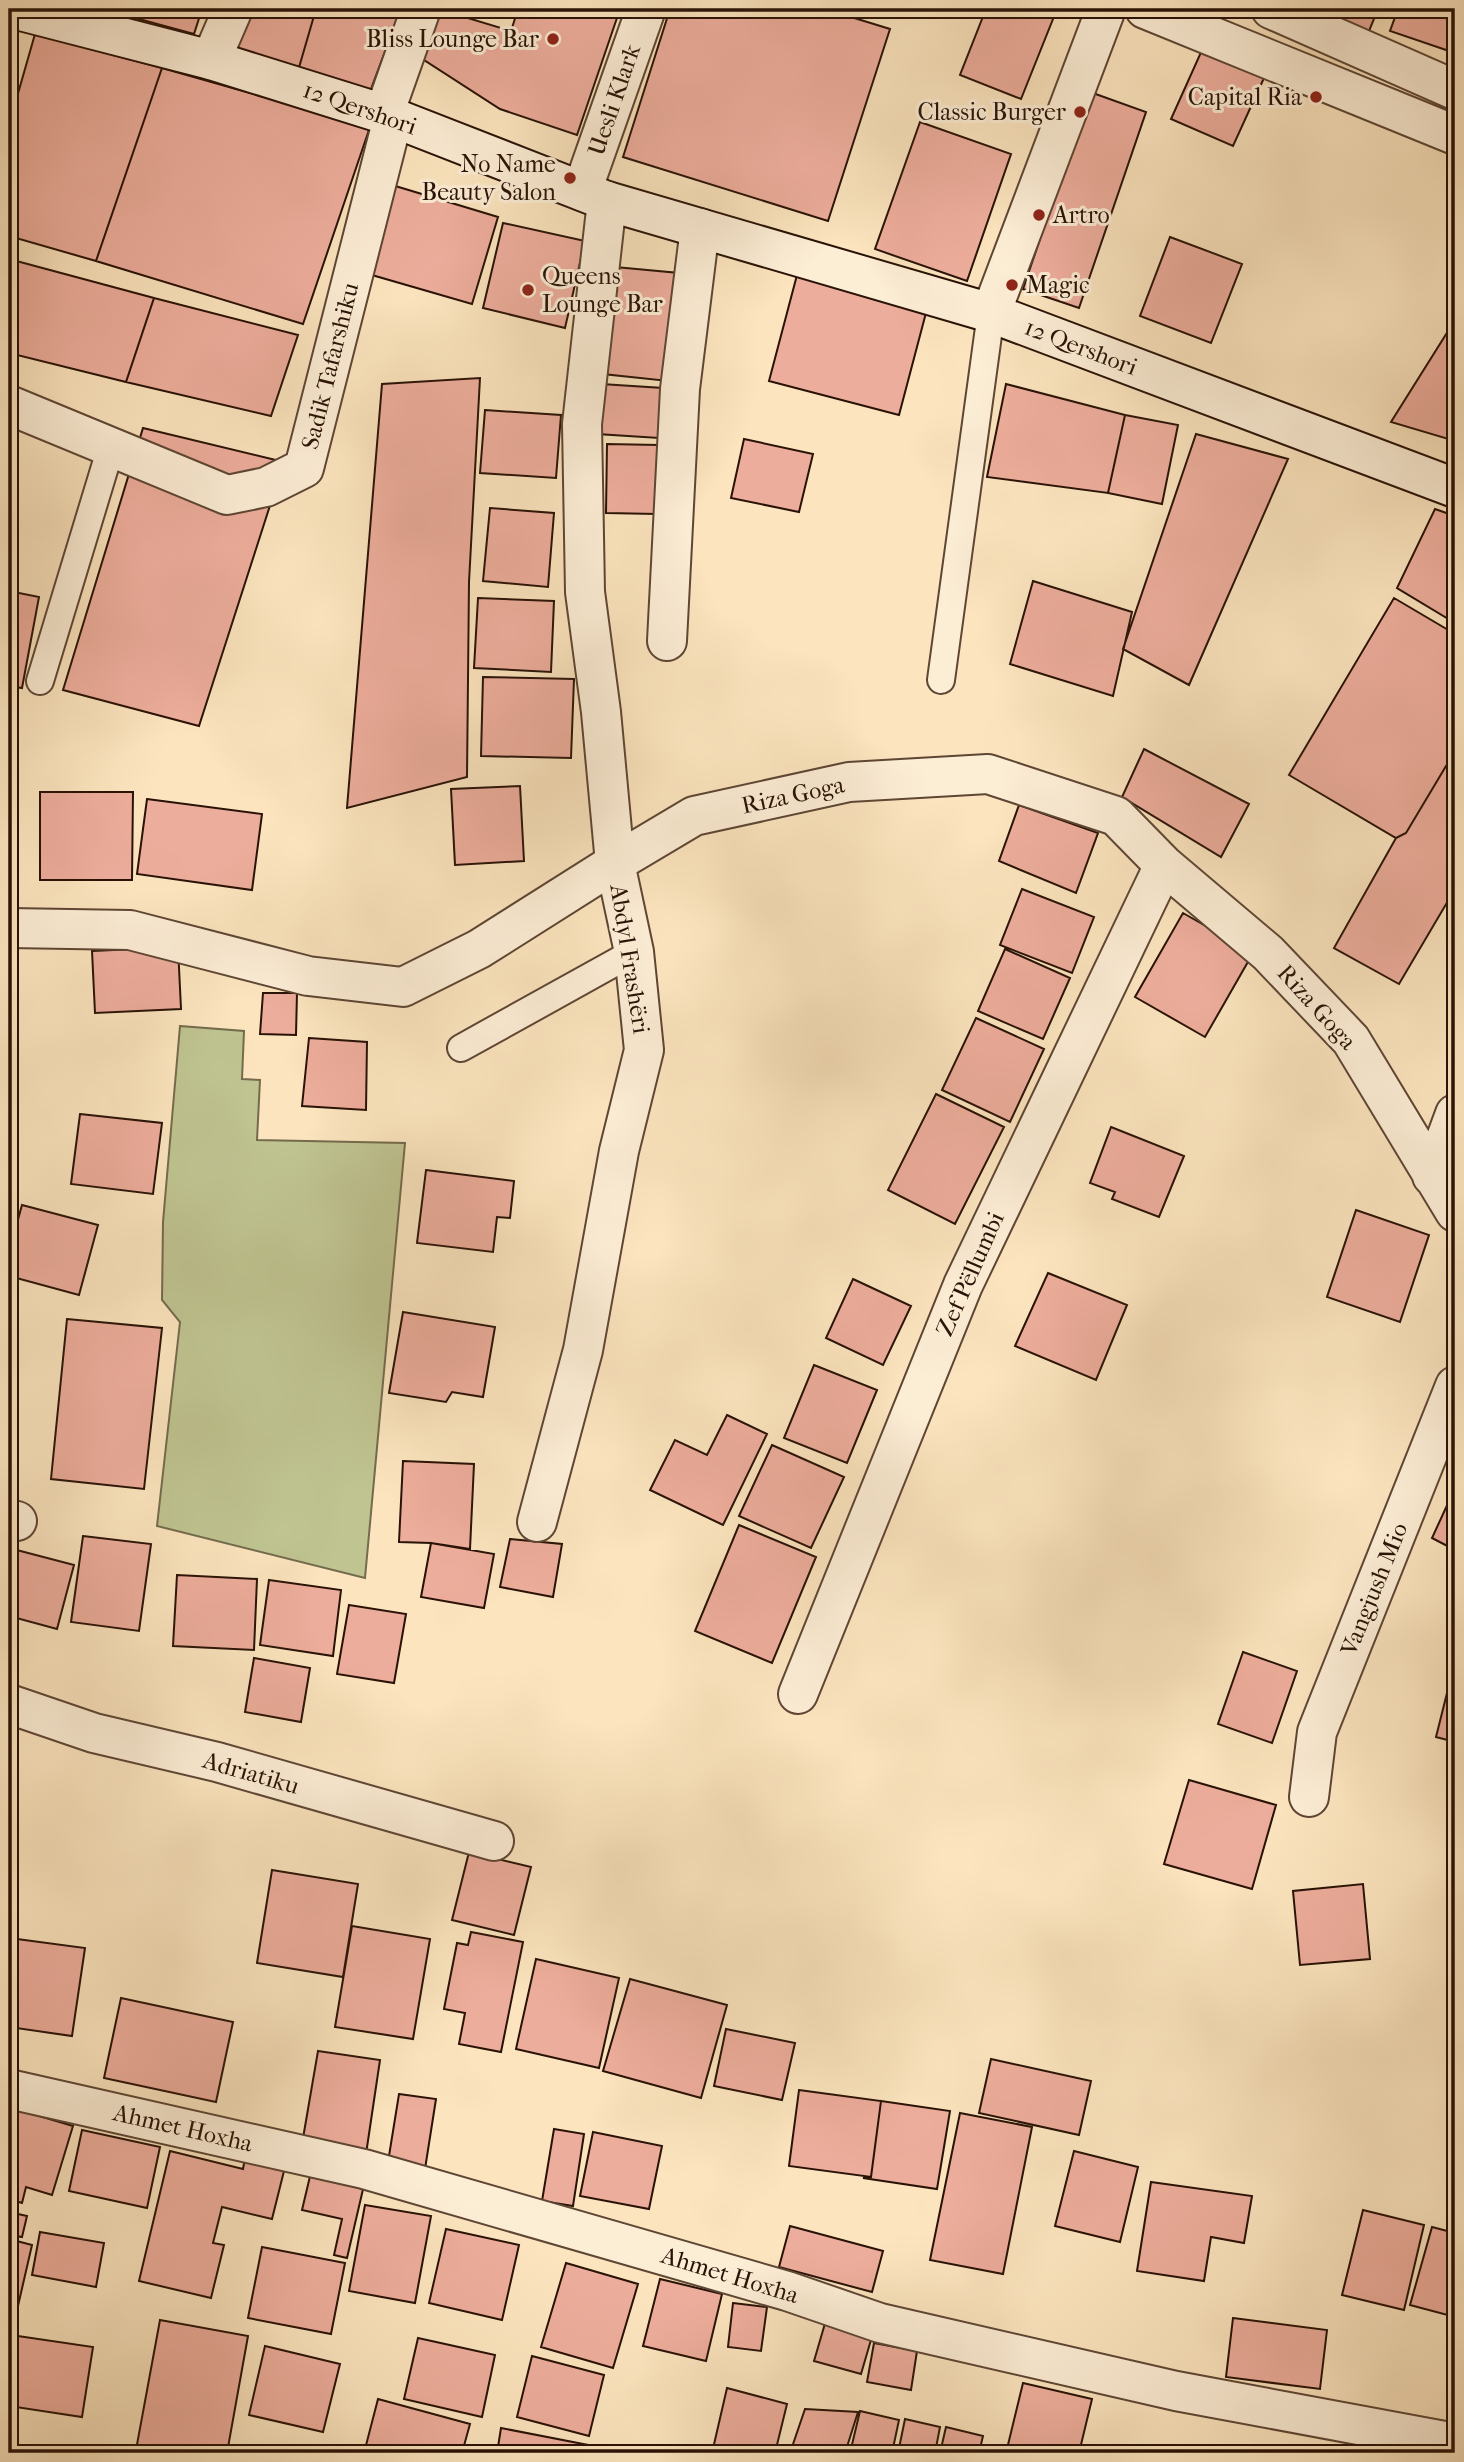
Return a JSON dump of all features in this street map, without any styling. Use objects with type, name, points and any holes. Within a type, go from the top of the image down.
[{"type":"street","name":"12 Qershori","points":[[13,9],[211,61],[389,116],[594,196],[991,313],[1455,488]]},
{"type":"street","points":[[211,61],[233,9]]},
{"type":"street","name":"Sadik Tafarshiku","points":[[9,405],[227,495],[266,487],[304,468],[389,116],[421,9]]},
{"type":"street","name":"Uesli Klark","points":[[594,196],[646,9]]},
{"type":"street","points":[[991,313],[1106,9]]},
{"type":"street","points":[[1145,9],[1455,135]]},
{"type":"street","points":[[1271,9],[1455,90]]},
{"type":"street","points":[[594,196],[582,424],[585,592],[615,863]]},
{"type":"street","points":[[667,641],[680,389],[700,228]]},
{"type":"street","name":"Riza Goga","points":[[615,863],[694,816],[849,782],[988,774],[1116,816],[1164,865],[1268,953],[1351,1040],[1455,1212]]},
{"type":"street","name":"Abdyl Frashëri","points":[[9,928],[130,930],[308,976],[403,987],[479,948],[615,863],[634,952],[644,1050],[619,1151],[583,1350],[537,1522]]},
{"type":"street","name":"Zef Pëllumbi","points":[[799,1693],[963,1285],[1164,865]]},
{"type":"street","points":[[1432,1177],[1455,1114]]},
{"type":"street","name":"Vangjush Mio","points":[[1309,1797],[1317,1732],[1455,1386]]},
{"type":"street","name":"Adriatiku","points":[[9,1704],[94,1733],[217,1762],[494,1841]]},
{"type":"street","name":"Ahmet Hoxha","points":[[9,2089],[365,2169],[787,2291],[880,2323],[1176,2391],[1455,2443]]},
{"type":"lane","points":[[941,680],[991,313]]},
{"type":"lane","points":[[40,681],[111,447]]},
{"type":"lane","points":[[461,1048],[634,952]]},
{"type":"green space","points":[[180,1026],[244,1031],[242,1079],[260,1080],[257,1140],[405,1143],[365,1578],[157,1526],[180,1322],[162,1300],[163,1222]]},
{"type":"building","points":[[102,9],[202,9],[194,34]]},
{"type":"building","points":[[250,9],[316,9],[298,71],[234,49]]},
{"type":"building","points":[[316,9],[401,9],[368,97],[298,71]]},
{"type":"building","points":[[438,9],[511,31],[518,9],[599,9],[618,15],[577,135],[500,109],[421,58]]},
{"type":"building","points":[[670,9],[825,9],[890,29],[828,221],[623,157]]},
{"type":"building","points":[[986,9],[1057,9],[1021,99],[960,75]]},
{"type":"building","points":[[1301,9],[1378,9],[1367,36]]},
{"type":"building","points":[[1398,9],[1455,9],[1455,53],[1390,31]]},
{"type":"building","points":[[35,34],[162,68],[96,261],[9,236],[9,125]]},
{"type":"building","points":[[1202,50],[1264,78],[1233,146],[1171,119]]},
{"type":"building","points":[[162,68],[370,127],[303,324],[96,261]]},
{"type":"building","points":[[1090,92],[1146,112],[1079,308],[1023,289]]},
{"type":"building","points":[[920,122],[1011,154],[967,281],[875,249]]},
{"type":"building","points":[[392,185],[498,217],[472,304],[365,273]]},
{"type":"building","points":[[503,223],[585,241],[565,328],[483,308]]},
{"type":"building","points":[[1170,237],[1242,264],[1211,343],[1140,316]]},
{"type":"building","points":[[9,259],[154,298],[126,382],[9,353]]},
{"type":"building","points":[[615,267],[679,273],[668,381],[603,374]]},
{"type":"building","points":[[797,275],[927,309],[899,415],[769,381]]},
{"type":"building","points":[[154,298],[298,335],[271,416],[126,382]]},
{"type":"building","points":[[1455,320],[1455,441],[1391,422]]},
{"type":"building","points":[[480,378],[469,582],[467,777],[347,808],[382,384]]},
{"type":"building","points":[[601,384],[663,388],[659,438],[597,434]]},
{"type":"building","points":[[1006,384],[1125,415],[1108,493],[987,477]]},
{"type":"building","points":[[485,410],[561,415],[556,478],[480,473]]},
{"type":"building","points":[[1125,415],[1178,425],[1162,504],[1108,493]]},
{"type":"building","points":[[143,428],[284,462],[199,726],[63,690]]},
{"type":"building","points":[[1196,434],[1288,459],[1189,685],[1123,649]]},
{"type":"building","points":[[744,439],[813,454],[799,512],[731,498]]},
{"type":"building","points":[[607,444],[658,445],[657,514],[606,513]]},
{"type":"building","points":[[490,508],[554,513],[548,587],[483,581]]},
{"type":"building","points":[[1435,509],[1455,516],[1455,623],[1397,588]]},
{"type":"building","points":[[1033,581],[1132,612],[1113,696],[1010,664]]},
{"type":"building","points":[[9,591],[39,597],[22,688],[9,686]]},
{"type":"building","points":[[478,598],[554,601],[551,672],[474,668]]},
{"type":"building","points":[[1394,598],[1455,634],[1455,751],[1406,833],[1396,838],[1289,775]]},
{"type":"building","points":[[483,677],[574,679],[571,758],[481,756]]},
{"type":"building","points":[[1144,749],[1249,804],[1221,857],[1122,797]]},
{"type":"building","points":[[1455,751],[1455,889],[1399,984],[1334,948],[1396,838],[1406,833]]},
{"type":"building","points":[[520,786],[524,861],[455,865],[451,789]]},
{"type":"building","points":[[40,792],[133,792],[132,880],[40,880]]},
{"type":"building","points":[[147,799],[262,814],[252,890],[137,874]]},
{"type":"building","points":[[1019,805],[1098,833],[1076,893],[999,861]]},
{"type":"building","points":[[1022,889],[1094,917],[1072,973],[1000,945]]},
{"type":"building","points":[[1183,913],[1253,953],[1205,1037],[1135,997]]},
{"type":"building","points":[[178,947],[181,1009],[95,1013],[92,951]]},
{"type":"building","points":[[1005,949],[1070,978],[1043,1039],[978,1011]]},
{"type":"building","points":[[263,993],[297,993],[296,1035],[260,1034]]},
{"type":"building","points":[[976,1018],[1044,1049],[1010,1122],[942,1090]]},
{"type":"building","points":[[309,1038],[367,1042],[366,1110],[302,1106]]},
{"type":"building","points":[[936,1094],[1004,1127],[955,1224],[888,1190]]},
{"type":"building","points":[[80,1114],[162,1123],[153,1194],[71,1184]]},
{"type":"building","points":[[1111,1127],[1184,1156],[1159,1217],[1112,1199],[1115,1192],[1090,1183]]},
{"type":"building","points":[[426,1170],[514,1181],[510,1218],[497,1217],[493,1252],[417,1243]]},
{"type":"building","points":[[22,1205],[98,1225],[79,1295],[9,1276],[9,1252]]},
{"type":"building","points":[[1356,1210],[1429,1235],[1400,1322],[1327,1297]]},
{"type":"building","points":[[1048,1273],[1127,1305],[1096,1380],[1015,1346]]},
{"type":"building","points":[[853,1279],[911,1306],[883,1365],[826,1338]]},
{"type":"building","points":[[403,1312],[495,1327],[483,1397],[452,1392],[446,1402],[389,1393]]},
{"type":"building","points":[[67,1319],[162,1328],[144,1489],[51,1479]]},
{"type":"building","points":[[814,1365],[877,1390],[847,1463],[784,1438]]},
{"type":"building","points":[[727,1415],[767,1434],[723,1525],[650,1490],[675,1440],[707,1455]]},
{"type":"building","points":[[772,1445],[844,1477],[811,1548],[739,1516]]},
{"type":"building","points":[[403,1461],[474,1464],[470,1549],[431,1543],[399,1542]]},
{"type":"building","points":[[1455,1488],[1455,1550],[1432,1538]]},
{"type":"building","points":[[739,1525],[816,1557],[772,1663],[695,1631]]},
{"type":"building","points":[[83,1536],[151,1544],[139,1631],[71,1622]]},
{"type":"building","points":[[510,1539],[562,1544],[553,1597],[500,1587]]},
{"type":"building","points":[[431,1543],[494,1554],[484,1608],[421,1597]]},
{"type":"building","points":[[9,1548],[74,1565],[57,1629],[9,1616]]},
{"type":"building","points":[[177,1575],[257,1579],[254,1650],[173,1646]]},
{"type":"building","points":[[269,1580],[341,1590],[333,1656],[260,1645]]},
{"type":"building","points":[[349,1605],[406,1614],[394,1683],[337,1674]]},
{"type":"building","points":[[1243,1652],[1297,1671],[1272,1743],[1218,1724]]},
{"type":"building","points":[[254,1658],[310,1668],[301,1722],[245,1712]]},
{"type":"building","points":[[1450,1681],[1455,1682],[1455,1742],[1436,1737]]},
{"type":"building","points":[[1189,1780],[1276,1805],[1252,1889],[1164,1864]]},
{"type":"building","points":[[469,1852],[531,1867],[514,1935],[452,1920]]},
{"type":"building","points":[[272,1870],[358,1884],[343,1977],[257,1963]]},
{"type":"building","points":[[1363,1884],[1370,1959],[1300,1965],[1293,1891]]},
{"type":"building","points":[[352,1926],[430,1939],[413,2039],[335,2027]]},
{"type":"building","points":[[471,1932],[523,1942],[501,2052],[459,2044],[465,2013],[444,2009],[457,1943],[468,1945]]},
{"type":"building","points":[[17,1939],[85,1948],[72,2036],[9,2027],[9,2000]]},
{"type":"building","points":[[536,1959],[619,1978],[599,2068],[516,2049]]},
{"type":"building","points":[[630,1979],[727,2005],[701,2098],[603,2071]]},
{"type":"building","points":[[121,1998],[233,2022],[216,2102],[104,2078]]},
{"type":"building","points":[[726,2029],[795,2043],[782,2100],[714,2086]]},
{"type":"building","points":[[318,2051],[380,2060],[366,2154],[302,2144]]},
{"type":"building","points":[[991,2059],[1091,2081],[1079,2135],[979,2113]]},
{"type":"building","points":[[799,2090],[881,2101],[871,2177],[789,2166]]},
{"type":"building","points":[[399,2094],[436,2099],[425,2169],[388,2162]]},
{"type":"building","points":[[881,2101],[950,2111],[937,2189],[863,2178],[871,2177]]},
{"type":"building","points":[[9,2107],[73,2126],[52,2195],[26,2187],[22,2203],[9,2199]]},
{"type":"building","points":[[960,2113],[1032,2127],[1003,2274],[930,2260]]},
{"type":"building","points":[[554,2129],[584,2134],[573,2206],[542,2201]]},
{"type":"building","points":[[82,2130],[160,2147],[147,2208],[69,2191]]},
{"type":"building","points":[[593,2132],[662,2146],[649,2209],[580,2196]]},
{"type":"building","points":[[170,2151],[243,2169],[246,2153],[286,2163],[272,2219],[222,2207],[213,2243],[224,2245],[211,2298],[139,2281]]},
{"type":"building","points":[[1074,2151],[1138,2167],[1120,2242],[1055,2226]]},
{"type":"building","points":[[311,2172],[364,2185],[347,2258],[334,2255],[342,2219],[302,2210]]},
{"type":"building","points":[[1151,2182],[1252,2196],[1244,2243],[1211,2237],[1204,2281],[1137,2271]]},
{"type":"building","points":[[365,2205],[431,2216],[415,2303],[349,2291]]},
{"type":"building","points":[[1363,2210],[1424,2225],[1404,2310],[1342,2295]]},
{"type":"building","points":[[9,2212],[27,2216],[22,2237],[9,2235]]},
{"type":"building","points":[[790,2226],[883,2251],[872,2292],[779,2267]]},
{"type":"building","points":[[1432,2227],[1455,2233],[1455,2317],[1410,2305]]},
{"type":"building","points":[[446,2229],[519,2245],[502,2320],[429,2303]]},
{"type":"building","points":[[40,2232],[104,2243],[96,2287],[32,2275]]},
{"type":"building","points":[[9,2239],[32,2245],[9,2345]]},
{"type":"building","points":[[262,2247],[345,2263],[331,2334],[248,2318]]},
{"type":"building","points":[[566,2263],[638,2284],[613,2368],[541,2347]]},
{"type":"building","points":[[660,2279],[722,2294],[706,2361],[643,2346]]},
{"type":"building","points":[[733,2303],[767,2307],[761,2351],[728,2347]]},
{"type":"building","points":[[1233,2318],[1327,2330],[1320,2389],[1226,2377]]},
{"type":"building","points":[[160,2320],[248,2336],[227,2453],[154,2453],[136,2450]]},
{"type":"building","points":[[826,2320],[873,2333],[861,2374],[814,2361]]},
{"type":"building","points":[[11,2335],[93,2347],[82,2417],[9,2406]]},
{"type":"building","points":[[418,2338],[495,2355],[482,2417],[404,2399]]},
{"type":"building","points":[[874,2343],[917,2351],[911,2390],[867,2382]]},
{"type":"building","points":[[265,2346],[340,2364],[323,2432],[249,2415]]},
{"type":"building","points":[[532,2356],[604,2375],[589,2436],[517,2417]]},
{"type":"building","points":[[1023,2383],[1092,2399],[1079,2453],[1006,2453]]},
{"type":"building","points":[[727,2388],[787,2404],[775,2453],[712,2453]]},
{"type":"building","points":[[378,2399],[470,2424],[462,2453],[364,2453]]},
{"type":"building","points":[[805,2409],[858,2412],[845,2453],[790,2453]]},
{"type":"building","points":[[860,2411],[899,2420],[892,2453],[850,2453]]},
{"type":"building","points":[[905,2419],[940,2427],[935,2453],[898,2453]]},
{"type":"building","points":[[946,2427],[983,2436],[979,2453],[940,2453]]},
{"type":"building","points":[[501,2428],[604,2448],[603,2453],[497,2453]]},
{"type":"place","name":"Bliss Lounge Bar","points":[[553,39]]},
{"type":"place","name":"Capital Ria","points":[[1316,97]]},
{"type":"place","name":"Classic Burger","points":[[1080,112]]},
{"type":"place","name":"No Name Beauty Salon","points":[[570,178]]},
{"type":"place","name":"Artro","points":[[1039,215]]},
{"type":"place","name":"Magic","points":[[1012,285]]},
{"type":"place","name":"Queens Lounge Bar","points":[[528,290]]}]
